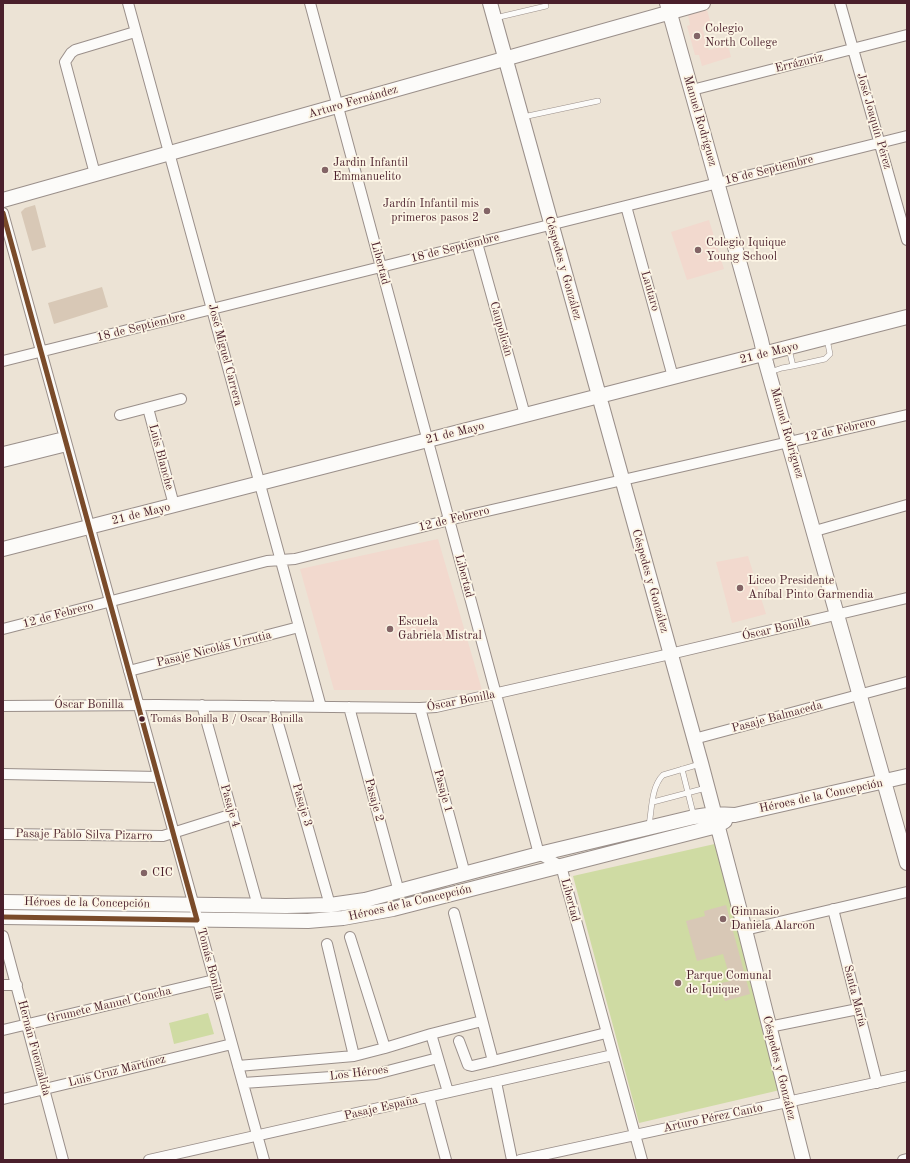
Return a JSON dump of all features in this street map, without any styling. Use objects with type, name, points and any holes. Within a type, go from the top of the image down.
[{"type":"street","name":"José Miguel Carrera","points":[[128,3],[321,707]]},
{"type":"street","name":"Libertad","points":[[310,3],[540,854],[561,866],[642,1160]]},
{"type":"street","name":"Céspedes y González","points":[[490,3],[701,763],[803,1160]]},
{"type":"street","name":"Arturo Fernández","points":[[3,200],[506,59],[669,8],[703,3]]},
{"type":"street","name":"José Joaquín Pérez","points":[[840,3],[907,240]]},
{"type":"street","name":"Manuel Rodríguez","points":[[669,8],[769,372],[907,862]]},
{"type":"street","points":[[95,174],[65,62],[70,53],[75,50],[135,32]]},
{"type":"street","name":"Errázuriz","points":[[692,90],[907,35]]},
{"type":"street","name":"18 de Septiembre","points":[[3,361],[907,136]]},
{"type":"street","name":"Lautaro","points":[[626,206],[673,377]]},
{"type":"street","name":"Tomás Bonilla","points":[[3,214],[264,1160]]},
{"type":"street","name":"Caupolicán","points":[[477,243],[525,415]]},
{"type":"street","name":"21 de Mayo","points":[[3,549],[907,317]]},
{"type":"street","name":"Luis Blanche","points":[[120,415],[181,399]]},
{"type":"street","name":"Luis Blanche","points":[[148,408],[174,505]]},
{"type":"street","name":"12 de Febrero","points":[[3,629],[263,562],[296,559],[449,520],[907,415]]},
{"type":"street","points":[[3,452],[66,441]]},
{"type":"street","points":[[3,462],[66,441]]},
{"type":"street","points":[[815,531],[907,505]]},
{"type":"street","name":"Óscar Bonilla","points":[[3,706],[138,705],[420,708],[452,705],[907,598]]},
{"type":"street","name":"Pasaje Nicolás Urrutia","points":[[129,670],[299,627]]},
{"type":"street","name":"Pasaje Balmaceda","points":[[694,739],[907,682]]},
{"type":"street","name":"Pasaje 4","points":[[202,706],[258,906]]},
{"type":"street","name":"Pasaje 3","points":[[273,706],[330,905]]},
{"type":"street","name":"Pasaje 2","points":[[349,707],[399,892]]},
{"type":"street","name":"Pasaje 1","points":[[420,708],[465,874]]},
{"type":"street","points":[[3,774],[158,777]]},
{"type":"street","name":"Héroes de la Concepción","points":[[3,902],[258,906],[330,905],[365,900],[399,892],[540,854],[648,836],[907,776]]},
{"type":"street","name":"Pasaje Pablo Silva Pizarro","points":[[3,834],[159,836],[174,833],[233,814]]},
{"type":"street","name":"Héroes de la Concepción","points":[[3,917],[308,921],[343,918],[393,909],[561,866],[648,836],[694,817],[716,820]]},
{"type":"street","points":[[745,930],[907,892]]},
{"type":"street","name":"Santa María","points":[[833,909],[877,1083]]},
{"type":"street","points":[[454,913],[494,1061]]},
{"type":"street","name":"Hernán Fuenzalida","points":[[3,936],[63,1160]]},
{"type":"street","points":[[350,937],[385,1048]]},
{"type":"street","points":[[327,944],[354,1056]]},
{"type":"street","name":"Grumete Manuel Concha","points":[[3,1030],[214,980]]},
{"type":"street","points":[[3,985],[16,985]]},
{"type":"street","points":[[769,1027],[858,1009]]},
{"type":"street","points":[[238,1066],[354,1056],[482,1021]]},
{"type":"street","points":[[459,1042],[468,1065],[472,1066],[606,1033]]},
{"type":"street","points":[[431,1034],[448,1092]]},
{"type":"street","name":"Luis Cruz Martínez","points":[[3,1099],[232,1044]]},
{"type":"street","name":"Pasaje España","points":[[149,1160],[613,1055]]},
{"type":"street","name":"Los Héroes","points":[[243,1083],[376,1074],[438,1058]]},
{"type":"street","name":"Arturo Pérez Canto","points":[[520,1160],[907,1076]]},
{"type":"street","points":[[496,1082],[512,1160]]},
{"type":"street","points":[[429,1097],[446,1160]]},
{"type":"street","points":[[903,1160],[907,1159]]},
{"type":"lane","points":[[494,19],[546,6]]},
{"type":"lane","points":[[522,118],[598,101]]},
{"type":"lane","points":[[769,372],[782,368],[807,364],[828,357],[830,354],[827,338]]},
{"type":"lane","points":[[789,347],[793,366]]},
{"type":"lane","points":[[648,836],[656,785],[660,778],[663,775],[701,763]]},
{"type":"lane","points":[[682,769],[694,817]]},
{"type":"lane","points":[[653,802],[707,788]]},
{"type":"shaded area","name":"Colegio North College","points":[[707,10],[711,24],[702,27],[709,50],[728,45],[731,57],[702,66],[699,55],[695,55],[687,26],[690,25],[688,15]]},
{"type":"shaded area","name":"Colegio Iquique Young School","points":[[709,220],[724,269],[687,280],[671,232]]},
{"type":"shaded area","name":"Escuela Gabriela Mistral","points":[[438,539],[482,690],[334,690],[300,569]]},
{"type":"shaded area","name":"Liceo Presidente Aníbal Pinto Garmendia","points":[[748,556],[766,614],[732,623],[716,562]]},
{"type":"green space","name":"Parque Comunal de Iquique","points":[[719,843],[780,1090],[639,1123],[573,876]]},
{"type":"green space","points":[[208,1013],[214,1034],[174,1044],[169,1023]]},
{"type":"building","points":[[35,205],[46,247],[32,251],[21,212],[25,208]]},
{"type":"building","points":[[102,287],[108,307],[54,324],[48,303]]},
{"type":"building","points":[[726,905],[750,994],[725,1001],[721,983],[731,981],[723,954],[697,961],[686,921],[705,916],[704,911]]},
{"type":"transit line","points":[[3,213],[197,920],[3,917]]},
{"type":"place","name":"Colegio North College","points":[[697,36]]},
{"type":"place","name":"Jardin Infantil Emmanuelito","points":[[325,170]]},
{"type":"place","name":"Jardín Infantil mis primeros pasos 2","points":[[487,211]]},
{"type":"place","name":"Colegio Iquique Young School","points":[[698,250]]},
{"type":"place","name":"Liceo Presidente Aníbal Pinto Garmendia","points":[[740,588]]},
{"type":"place","name":"Escuela Gabriela Mistral","points":[[390,629]]},
{"type":"place","name":"Tomás Bonilla B / Oscar Bonilla","points":[[142,719]]},
{"type":"place","name":"CIC","points":[[144,873]]},
{"type":"place","name":"Gimnasio Daniela Alarcon","points":[[723,919]]},
{"type":"place","name":"Parque Comunal de Iquique","points":[[678,983]]}]
